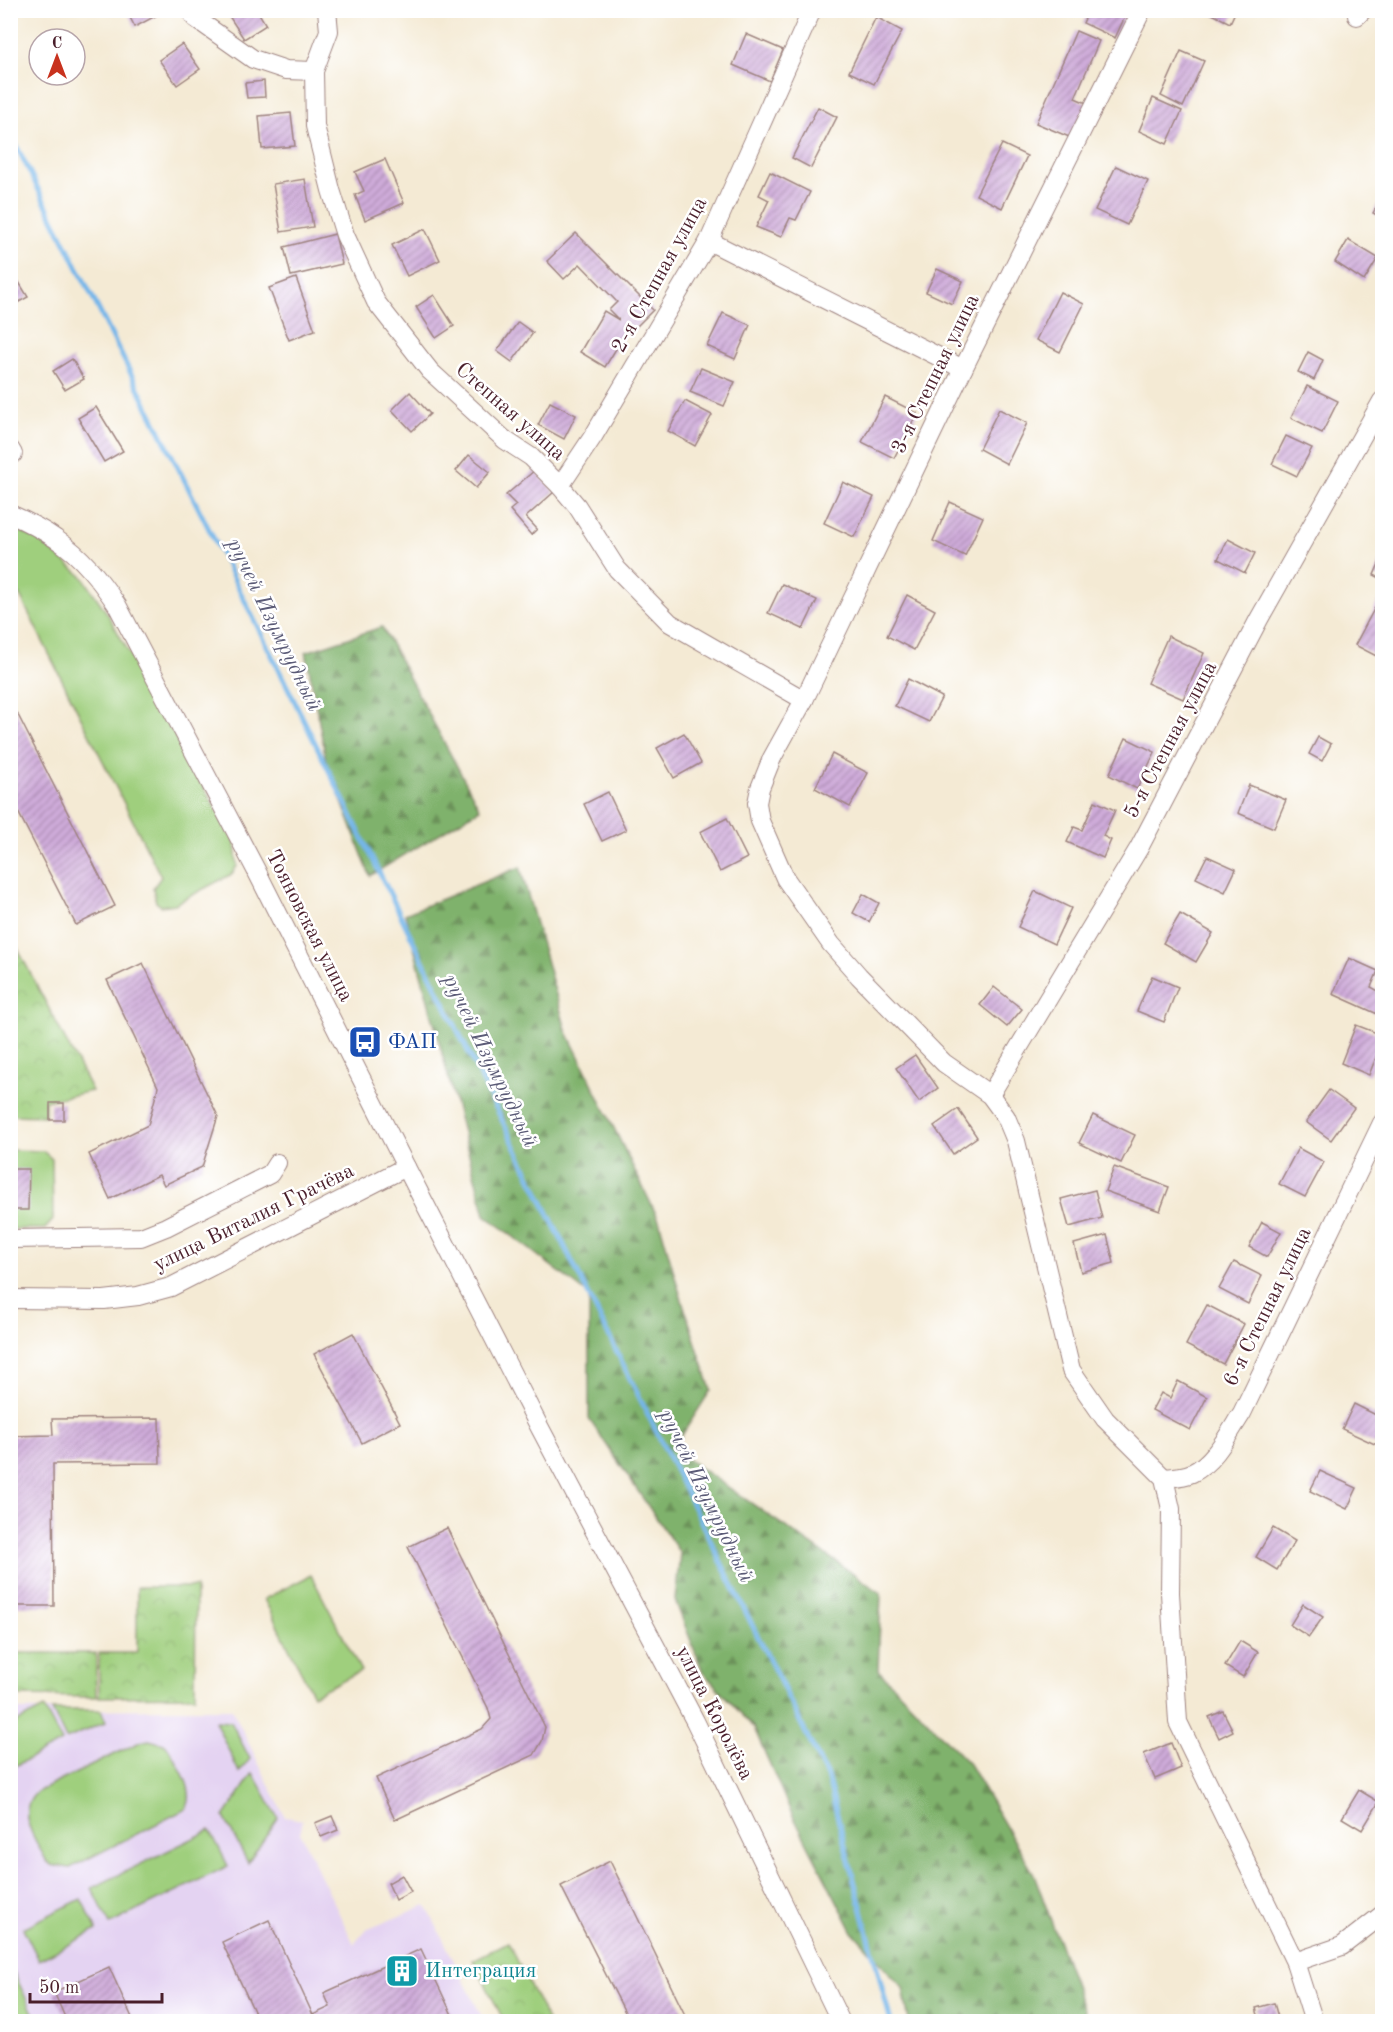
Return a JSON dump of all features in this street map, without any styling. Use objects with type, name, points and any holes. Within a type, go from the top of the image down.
[{"type":"street","points":[[190,10],[195,18],[253,59],[286,70],[314,71]]},
{"type":"street","name":"Степная улица","points":[[327,10],[328,30],[314,71],[315,126],[345,235],[376,302],[430,372],[505,440],[531,457],[560,486],[577,506],[617,569],[670,623],[804,700]]},
{"type":"street","name":"2-я Степная улица","points":[[560,486],[594,435],[709,241],[812,10]]},
{"type":"street","name":"3-я Степная улица","points":[[990,1095],[944,1064],[831,944],[785,878],[760,821],[757,803],[760,788],[772,758],[804,700],[963,369],[1142,10]]},
{"type":"street","points":[[709,241],[963,369]]},
{"type":"street","name":"5-я Степная улица","points":[[990,1095],[1139,848],[1259,619],[1383,400]]},
{"type":"street","name":"Тояновская улица","points":[[10,514],[56,538],[76,555],[97,577],[117,605],[256,870],[540,1428]]},
{"type":"street","points":[[990,1095],[1006,1117],[1016,1141],[1071,1370],[1105,1419],[1164,1478],[1171,1509],[1170,1593],[1178,1722],[1295,1962],[1314,2022]]},
{"type":"street","name":"6-я Степная улица","points":[[1164,1478],[1180,1477],[1194,1472],[1219,1450],[1242,1413],[1383,1124]]},
{"type":"street","points":[[10,1239],[141,1237],[166,1227],[270,1174],[277,1163]]},
{"type":"street","name":"улица Виталия Грачёва","points":[[10,1299],[104,1300],[138,1296],[171,1287],[406,1167]]},
{"type":"street","name":"улица Королёва","points":[[540,1428],[695,1721],[841,2022]]},
{"type":"street","points":[[1295,1962],[1342,1946],[1383,1915]]},
{"type":"shaded area","points":[[232,1709],[285,1817],[303,1820],[300,1833],[354,1944],[366,1930],[426,1905],[484,2021],[37,2021],[11,1967],[11,1710]]},
{"type":"green space","points":[[11,526],[41,542],[83,577],[107,613],[235,843],[237,866],[232,874],[175,904],[161,906],[156,902],[153,888],[161,877],[11,578]]},
{"type":"green space","points":[[382,627],[480,809],[370,876],[326,760],[306,652]]},
{"type":"green space","points":[[520,867],[566,1030],[659,1220],[711,1390],[673,1449],[881,1593],[878,1670],[969,1764],[1034,1874],[1088,2021],[909,2021],[903,1988],[853,1932],[790,1810],[754,1728],[703,1672],[675,1600],[680,1553],[589,1419],[589,1295],[485,1215],[405,914]]},
{"type":"green space","points":[[10,934],[92,1091],[45,1101],[45,1116],[11,1115]]},
{"type":"green space","points":[[11,1150],[43,1151],[52,1159],[53,1220],[45,1229],[11,1229]]},
{"type":"green space","points":[[311,1575],[361,1671],[313,1695],[264,1599]]},
{"type":"green space","points":[[137,1587],[196,1587],[195,1696],[99,1697],[99,1653],[137,1653]]},
{"type":"green space","points":[[11,1653],[96,1653],[96,1697],[11,1696]]},
{"type":"green space","points":[[44,1708],[62,1742],[11,1768],[11,1725]]},
{"type":"green space","points":[[52,1710],[101,1710],[106,1722],[66,1739]]},
{"type":"green space","points":[[215,1721],[231,1722],[250,1759],[239,1772]]},
{"type":"green space","points":[[149,1740],[164,1744],[181,1770],[188,1786],[189,1802],[186,1809],[70,1868],[51,1865],[46,1860],[29,1826],[27,1808],[30,1800],[37,1792],[140,1742]]},
{"type":"green space","points":[[253,1773],[278,1818],[248,1863],[224,1817]]},
{"type":"green space","points":[[210,1830],[228,1866],[110,1924],[92,1888]]},
{"type":"green space","points":[[81,1899],[97,1930],[39,1960],[23,1928]]},
{"type":"green space","points":[[508,1942],[548,2021],[504,2021],[473,1960]]},
{"type":"green space","points":[[11,1967],[37,2021],[11,2021]]},
{"type":"building","points":[[126,10],[159,10],[161,13],[135,27]]},
{"type":"building","points":[[225,10],[257,10],[266,25],[244,39]]},
{"type":"building","points":[[1089,10],[1128,10],[1115,38],[1083,23]]},
{"type":"building","points":[[1204,10],[1236,10],[1230,23]]},
{"type":"building","points":[[876,17],[902,31],[874,84],[849,72]]},
{"type":"building","points":[[1076,31],[1099,41],[1075,98],[1089,104],[1074,139],[1036,123]]},
{"type":"building","points":[[746,34],[783,50],[770,81],[733,65]]},
{"type":"building","points":[[182,44],[200,69],[177,85],[159,60]]},
{"type":"building","points":[[1181,51],[1204,61],[1183,107],[1161,96]]},
{"type":"building","points":[[264,81],[265,97],[247,98],[245,83]]},
{"type":"building","points":[[1153,98],[1182,111],[1167,144],[1139,131]]},
{"type":"building","points":[[818,107],[837,117],[811,168],[792,158]]},
{"type":"building","points":[[291,113],[295,146],[262,149],[259,116]]},
{"type":"building","points":[[1002,144],[1027,156],[1002,208],[976,195]]},
{"type":"building","points":[[385,159],[404,203],[365,220],[355,195],[364,191],[355,172]]},
{"type":"building","points":[[1116,166],[1148,181],[1127,225],[1095,210]]},
{"type":"building","points":[[770,172],[810,192],[796,220],[790,218],[781,237],[756,227],[769,200],[759,195]]},
{"type":"building","points":[[305,179],[313,227],[281,232],[273,184]]},
{"type":"building","points":[[1382,197],[1382,218],[1373,213]]},
{"type":"building","points":[[425,229],[440,260],[407,276],[392,245]]},
{"type":"building","points":[[576,233],[653,310],[631,332],[628,329],[605,367],[580,352],[604,311],[619,320],[609,310],[617,302],[580,264],[564,279],[547,261]]},
{"type":"building","points":[[335,234],[342,264],[291,276],[284,247]]},
{"type":"building","points":[[1348,240],[1378,258],[1364,281],[1335,262]]},
{"type":"building","points":[[937,269],[963,281],[952,304],[926,292]]},
{"type":"building","points":[[296,278],[315,330],[289,340],[269,288]]},
{"type":"building","points":[[17,279],[28,297],[10,307],[10,283]]},
{"type":"building","points":[[1060,292],[1084,304],[1060,352],[1036,340]]},
{"type":"building","points":[[434,295],[454,326],[436,338],[416,307]]},
{"type":"building","points":[[723,313],[750,325],[735,359],[707,346]]},
{"type":"building","points":[[518,322],[533,333],[512,362],[497,351]]},
{"type":"building","points":[[1308,352],[1323,360],[1314,380],[1298,372]]},
{"type":"building","points":[[72,359],[84,379],[65,390],[53,371]]},
{"type":"building","points":[[701,368],[735,382],[724,406],[690,392]]},
{"type":"building","points":[[1307,386],[1338,401],[1322,433],[1291,418]]},
{"type":"building","points":[[410,392],[430,414],[412,431],[392,410]]},
{"type":"building","points":[[885,397],[917,413],[894,458],[862,442]]},
{"type":"building","points":[[685,401],[712,415],[695,446],[668,431]]},
{"type":"building","points":[[550,402],[576,415],[564,439],[538,425]]},
{"type":"building","points":[[96,407],[123,451],[104,462],[78,418]]},
{"type":"building","points":[[999,409],[1027,423],[1007,464],[979,449]]},
{"type":"building","points":[[1286,436],[1312,448],[1297,476],[1272,464]]},
{"type":"building","points":[[469,455],[490,472],[476,488],[456,471]]},
{"type":"building","points":[[535,470],[554,492],[526,517],[537,529],[531,535],[510,510],[516,505],[506,495]]},
{"type":"building","points":[[843,482],[874,497],[854,537],[824,523]]},
{"type":"building","points":[[950,502],[983,517],[965,556],[933,541]]},
{"type":"building","points":[[1228,539],[1255,553],[1245,573],[1218,559]]},
{"type":"building","points":[[1382,557],[1382,579],[1374,575]]},
{"type":"building","points":[[782,584],[817,600],[803,629],[768,613]]},
{"type":"building","points":[[907,595],[935,610],[914,650],[887,636]]},
{"type":"building","points":[[1380,598],[1382,599],[1382,659],[1355,645]]},
{"type":"building","points":[[1168,636],[1204,653],[1183,699],[1147,683]]},
{"type":"building","points":[[908,679],[942,697],[929,722],[895,706]]},
{"type":"building","points":[[15,709],[115,906],[76,925],[10,796],[10,711]]},
{"type":"building","points":[[684,733],[701,763],[674,778],[657,748]]},
{"type":"building","points":[[1318,737],[1331,744],[1322,761],[1309,754]]},
{"type":"building","points":[[1126,738],[1155,752],[1137,789],[1109,775]]},
{"type":"building","points":[[832,754],[868,773],[850,807],[815,788]]},
{"type":"building","points":[[1249,785],[1286,800],[1274,828],[1238,813]]},
{"type":"building","points":[[608,792],[626,830],[602,841],[584,804]]},
{"type":"building","points":[[1095,801],[1115,810],[1103,836],[1111,840],[1103,858],[1067,842],[1074,827],[1082,830]]},
{"type":"building","points":[[727,818],[747,858],[720,872],[700,832]]},
{"type":"building","points":[[1207,856],[1236,869],[1225,892],[1196,878]]},
{"type":"building","points":[[1035,891],[1071,908],[1054,944],[1018,927]]},
{"type":"building","points":[[863,894],[879,903],[869,922],[853,913]]},
{"type":"building","points":[[1180,914],[1213,933],[1196,962],[1163,943]]},
{"type":"building","points":[[1349,958],[1378,971],[1371,987],[1382,993],[1382,1016],[1333,994]]},
{"type":"building","points":[[143,963],[218,1116],[202,1167],[164,1185],[159,1175],[110,1199],[89,1154],[148,1125],[158,1087],[107,980]]},
{"type":"building","points":[[1152,976],[1178,987],[1164,1022],[1137,1011]]},
{"type":"building","points":[[994,987],[1022,1009],[1007,1027],[980,1005]]},
{"type":"building","points":[[1356,1025],[1382,1035],[1382,1042],[1369,1075],[1341,1063]]},
{"type":"building","points":[[915,1055],[938,1088],[919,1102],[896,1068]]},
{"type":"building","points":[[1329,1090],[1354,1108],[1331,1140],[1306,1122]]},
{"type":"building","points":[[50,1103],[64,1103],[64,1120],[50,1120]]},
{"type":"building","points":[[958,1109],[977,1137],[953,1154],[934,1126]]},
{"type":"building","points":[[1093,1115],[1135,1135],[1121,1163],[1079,1143]]},
{"type":"building","points":[[1298,1148],[1324,1162],[1305,1197],[1279,1184]]},
{"type":"building","points":[[1114,1167],[1169,1187],[1160,1211],[1105,1191]]},
{"type":"building","points":[[10,1169],[29,1169],[28,1210],[10,1210]]},
{"type":"building","points":[[1095,1190],[1102,1218],[1069,1227],[1061,1199]]},
{"type":"building","points":[[1262,1222],[1281,1232],[1267,1257],[1249,1247]]},
{"type":"building","points":[[1107,1235],[1114,1263],[1081,1272],[1074,1244]]},
{"type":"building","points":[[1234,1262],[1262,1276],[1248,1304],[1219,1289]]},
{"type":"building","points":[[1207,1305],[1244,1324],[1223,1364],[1186,1345]]},
{"type":"building","points":[[353,1333],[400,1423],[362,1443],[314,1354]]},
{"type":"building","points":[[1178,1381],[1207,1397],[1190,1430],[1152,1410],[1161,1393],[1170,1398]]},
{"type":"building","points":[[1354,1404],[1382,1418],[1382,1439],[1379,1446],[1342,1429]]},
{"type":"building","points":[[159,1418],[160,1463],[53,1464],[54,1606],[10,1606],[10,1436],[53,1435],[52,1419]]},
{"type":"building","points":[[1320,1471],[1357,1488],[1347,1509],[1310,1491]]},
{"type":"building","points":[[447,1528],[545,1727],[542,1741],[534,1755],[395,1820],[376,1778],[482,1729],[491,1719],[488,1708],[408,1547]]},
{"type":"building","points":[[1273,1528],[1295,1541],[1277,1570],[1256,1557]]},
{"type":"building","points":[[1303,1604],[1323,1617],[1309,1637],[1290,1625]]},
{"type":"building","points":[[1240,1641],[1258,1652],[1243,1677],[1225,1666]]},
{"type":"building","points":[[1223,1711],[1233,1731],[1219,1738],[1209,1717]]},
{"type":"building","points":[[1171,1743],[1181,1768],[1155,1779],[1144,1754]]},
{"type":"building","points":[[1359,1790],[1379,1802],[1362,1830],[1342,1818]]},
{"type":"building","points":[[332,1816],[338,1830],[321,1837],[315,1823]]},
{"type":"building","points":[[610,1861],[686,2017],[685,2022],[630,2022],[561,1886]]},
{"type":"building","points":[[402,1875],[411,1892],[396,1900],[388,1883]]},
{"type":"building","name":"Интеграция","points":[[269,1920],[313,2015],[330,2007],[324,1993],[421,1949],[454,2019],[450,2022],[259,2022],[222,1942]]},
{"type":"building","points":[[109,1967],[134,2022],[67,2022],[54,1992]]},
{"type":"building","points":[[1274,2003],[1279,2021],[1260,2022],[1256,2008]]},
{"type":"waterway","name":"ручей Изумрудный","points":[[10,133],[231,573],[827,1776],[891,2022]]},
{"type":"place","name":"ФАП","points":[[365,1042]]},
{"type":"place","name":"Интеграция","points":[[402,1971]]}]
